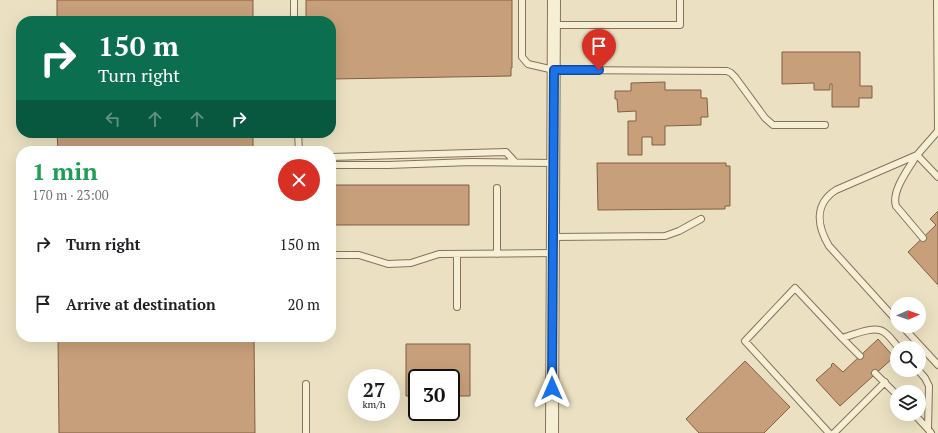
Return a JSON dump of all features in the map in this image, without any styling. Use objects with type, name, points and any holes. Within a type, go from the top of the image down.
[{"type":"street","points":[[552,433],[554,0]]},
{"type":"lane","points":[[294,0],[294,16]]},
{"type":"lane","points":[[522,0],[522,57],[528,64],[554,70],[727,71],[735,77],[765,118],[773,125],[825,125]]},
{"type":"lane","points":[[554,24],[680,25],[680,0]]},
{"type":"lane","points":[[923,238],[896,206],[895,200],[897,189],[917,155],[938,131],[937,0]]},
{"type":"lane","points":[[336,157],[506,152],[515,162]]},
{"type":"lane","points":[[917,155],[938,178]]},
{"type":"lane","points":[[890,313],[829,246],[823,237],[819,220],[820,210],[823,201],[829,194],[836,190],[917,155]]},
{"type":"lane","points":[[336,165],[515,162],[553,163]]},
{"type":"lane","points":[[496,188],[497,254]]},
{"type":"lane","points":[[553,237],[665,236],[679,231],[701,219]]},
{"type":"lane","points":[[336,255],[359,255],[388,264],[411,263],[434,255],[553,253]]},
{"type":"lane","points":[[457,254],[457,307]]},
{"type":"lane","points":[[829,433],[745,341],[795,288],[860,356]]},
{"type":"lane","points":[[842,338],[872,329],[878,329],[884,332],[892,341]]},
{"type":"lane","points":[[908,333],[938,365]]},
{"type":"lane","points":[[875,373],[890,387]]},
{"type":"lane","points":[[924,377],[929,386],[929,431]]},
{"type":"lane","points":[[834,433],[885,382]]},
{"type":"lane","points":[[306,384],[306,433]]},
{"type":"lane","points":[[920,421],[929,431]]},
{"type":"building","points":[[57,0],[253,0],[253,16],[57,16]]},
{"type":"building","points":[[306,0],[512,0],[511,76],[336,79],[336,16],[306,16]]},
{"type":"building","points":[[782,52],[860,52],[860,86],[872,86],[872,98],[859,98],[859,107],[832,107],[832,84],[830,84],[830,90],[814,90],[814,83],[782,84]]},
{"type":"building","points":[[665,82],[665,90],[701,90],[701,98],[707,98],[708,117],[701,117],[701,125],[665,126],[665,145],[652,145],[652,137],[642,137],[642,155],[628,155],[628,121],[636,121],[636,111],[618,112],[615,91],[631,91],[631,83]]},
{"type":"building","points":[[57,138],[253,138],[253,146],[58,146]]},
{"type":"building","points":[[597,163],[726,163],[726,166],[730,166],[730,206],[725,206],[725,209],[598,210]]},
{"type":"building","points":[[336,185],[469,185],[469,225],[336,225]]},
{"type":"building","points":[[938,211],[938,285],[908,252],[936,225],[930,219]]},
{"type":"building","points":[[878,339],[890,352],[890,361],[840,406],[816,380],[832,366],[831,365],[833,363],[843,372]]},
{"type":"building","points":[[58,342],[254,342],[255,433],[59,433]]},
{"type":"building","points":[[406,344],[470,344],[470,396],[460,396],[460,369],[408,369],[408,396],[406,396]]},
{"type":"building","points":[[745,361],[790,407],[764,433],[699,433],[686,419]]},
{"type":"route","points":[[552,388],[554,70],[599,70]]}]
